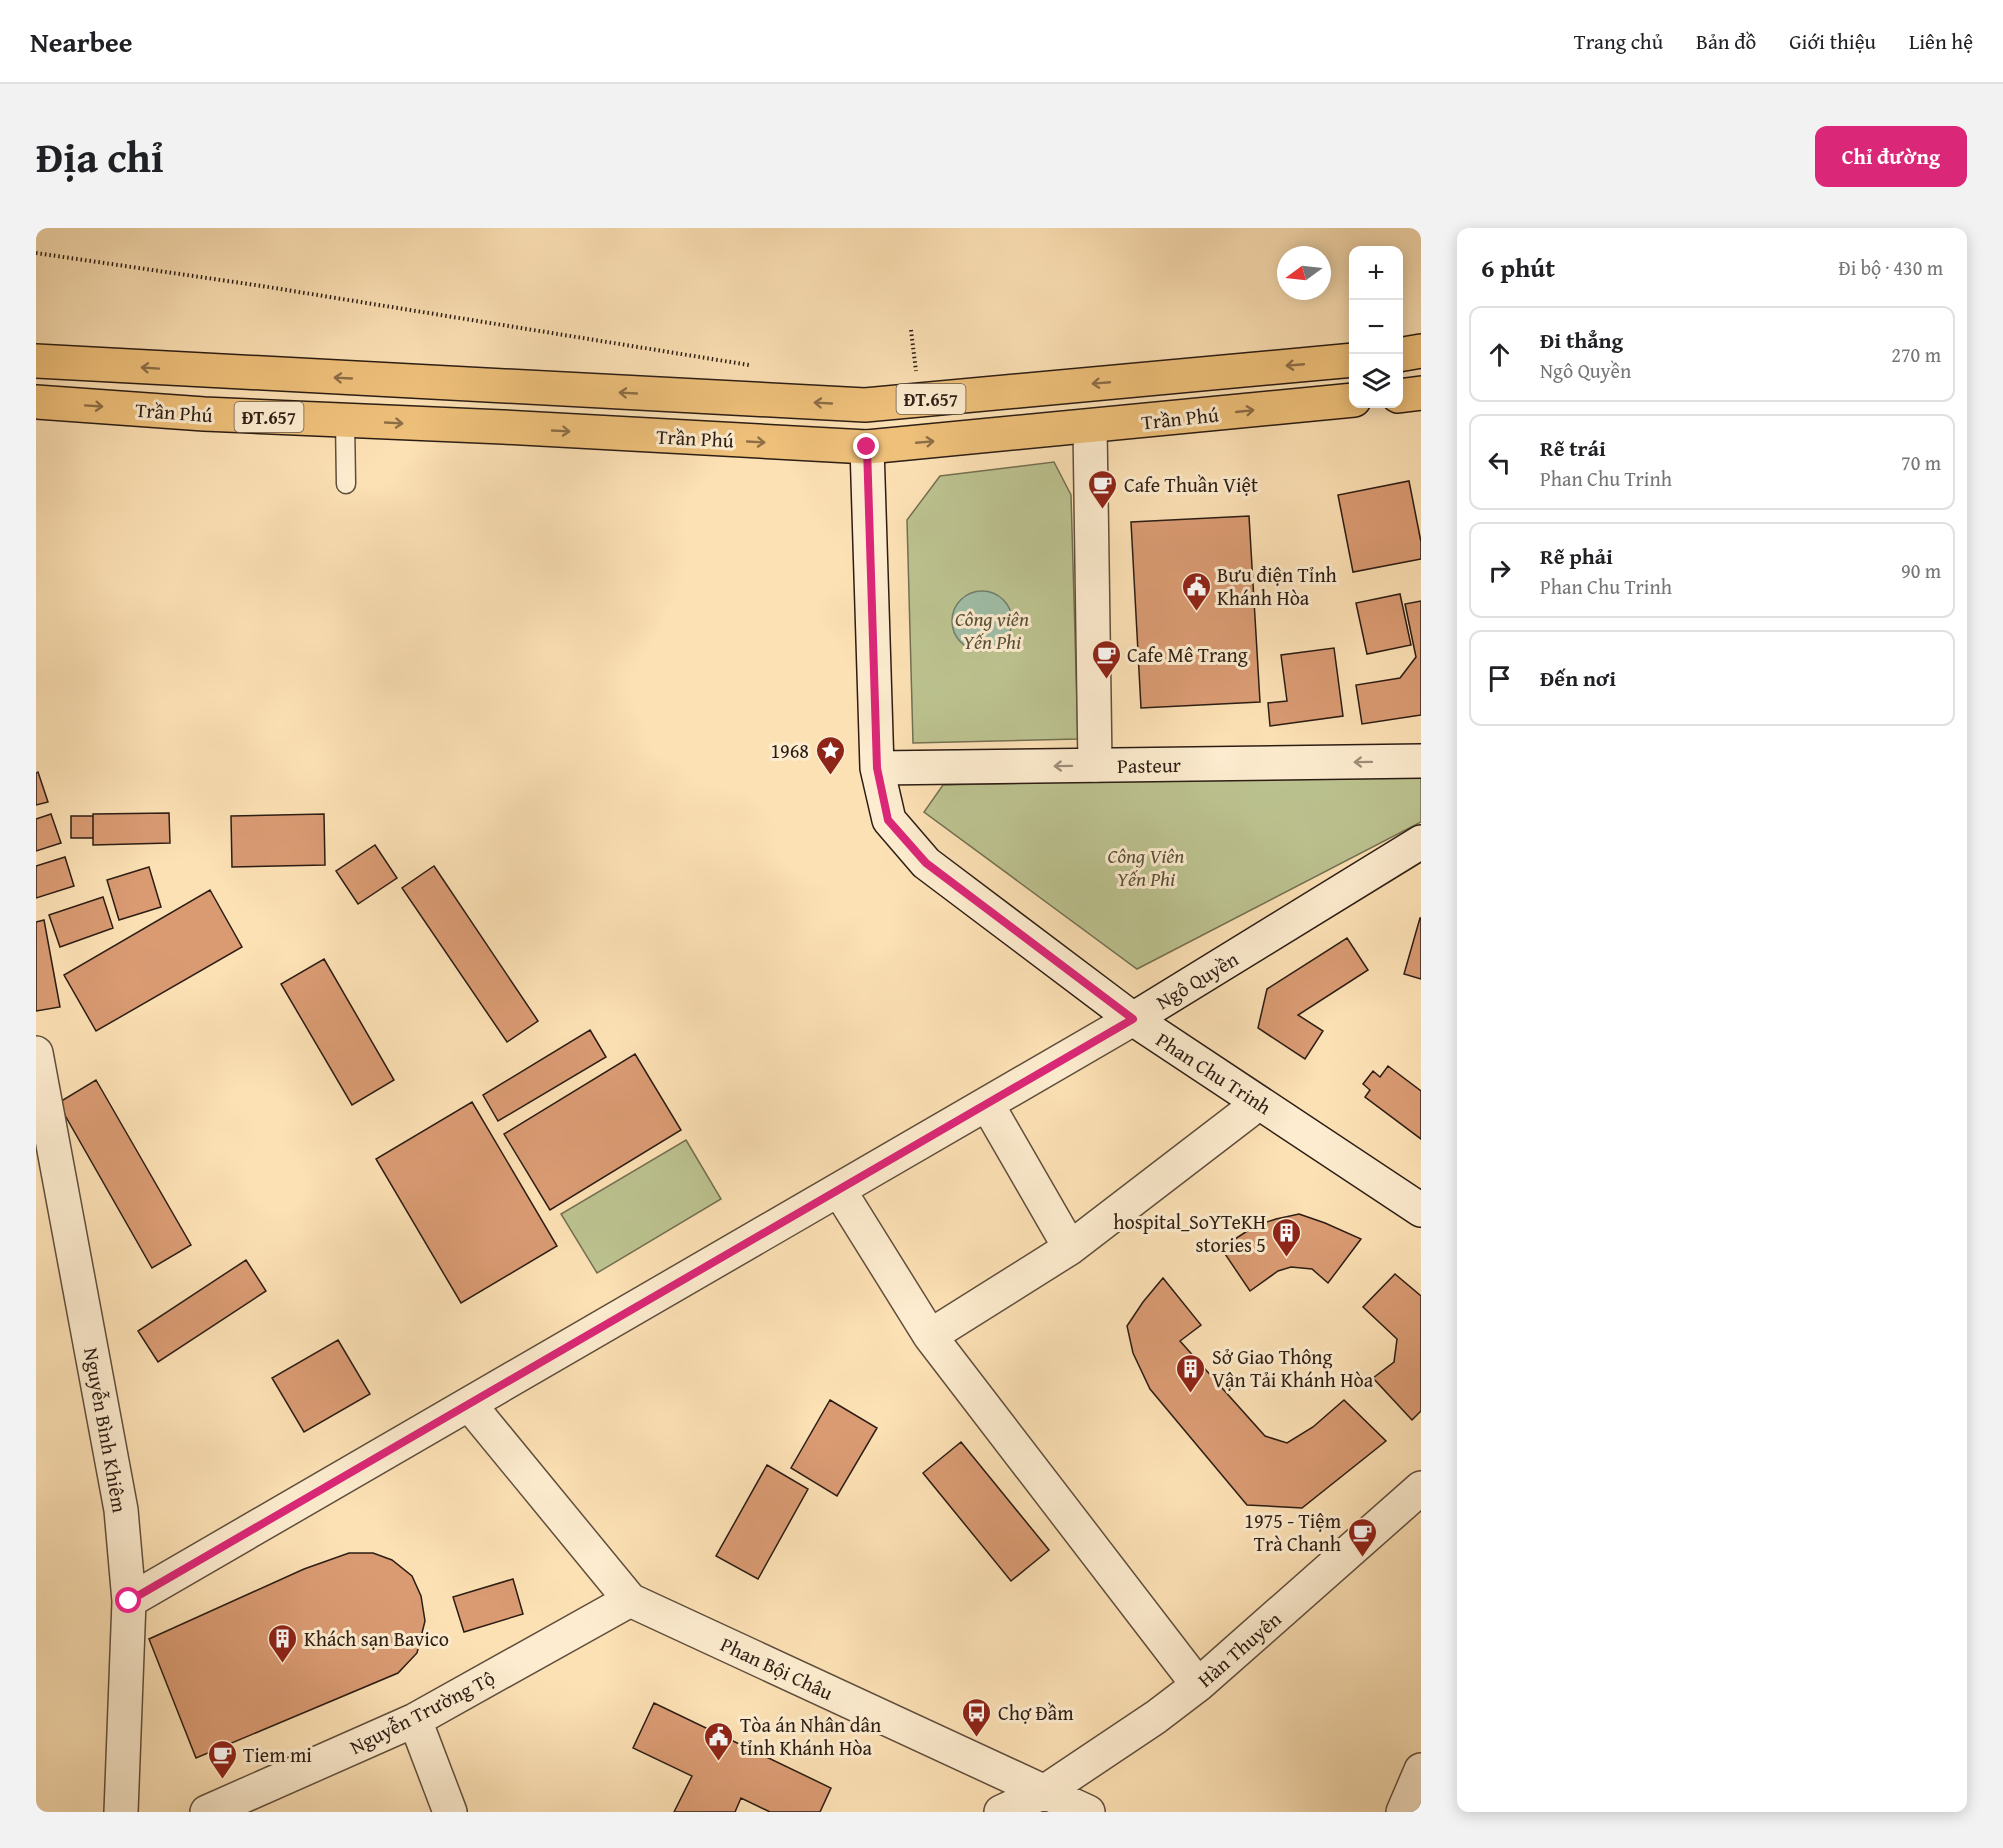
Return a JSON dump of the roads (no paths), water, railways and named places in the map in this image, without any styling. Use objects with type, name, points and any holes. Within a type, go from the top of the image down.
[{"type":"main road","points":[[1403,354],[1421,351]]},
{"type":"main road","name":"Trần Phú","points":[[36,361],[865,405],[1349,360]]},
{"type":"main road","points":[[204,414],[208,371]]},
{"type":"main road","points":[[503,427],[507,386]]},
{"type":"main road","points":[[1403,395],[1421,393]]},
{"type":"main road","name":"Trần Phú","points":[[36,402],[204,414],[503,427],[867,447],[1349,400]]},
{"type":"main road","points":[[865,405],[867,447]]},
{"type":"street","points":[[1090,427],[1095,765]]},
{"type":"street","name":"Phan Chu Trinh","points":[[867,447],[877,768],[888,820],[926,863],[1133,1019],[1421,1210]]},
{"type":"street","name":"Pasteur","points":[[877,768],[1421,761]]},
{"type":"street","name":"Ngô Quyền","points":[[129,1601],[1133,1019],[1421,842]]},
{"type":"street","name":"Nguyễn Bình Khiêm","points":[[36,1053],[121,1510],[129,1601],[121,1812]]},
{"type":"street","points":[[930,1336],[1070,1248],[1259,1103]]},
{"type":"street","points":[[987,1104],[1070,1248]]},
{"type":"street","points":[[839,1190],[930,1336],[1198,1685]]},
{"type":"street","points":[[469,1404],[630,1600]]},
{"type":"street","name":"Hàn Thuyên","points":[[1001,1812],[1044,1792],[1156,1717],[1198,1685],[1421,1488]]},
{"type":"street","name":"Nguyễn Trường Tộ","points":[[207,1812],[416,1720],[630,1600]]},
{"type":"street","name":"Phan Bội Châu","points":[[630,1600],[1088,1812]]},
{"type":"street","points":[[416,1720],[450,1812]]},
{"type":"street","points":[[1403,1812],[1421,1770]]},
{"type":"lane","points":[[345,420],[346,484]]},
{"type":"place","name":"Cafe Thuần Việt","points":[[1103,510]]},
{"type":"place","name":"Bưu điện Tỉnh Khánh Hòa","points":[[1196,612]]},
{"type":"place","name":"Cafe Mê Trang","points":[[1106,680]]},
{"type":"place","name":"1968","points":[[830,776]]},
{"type":"place","name":"hospital_SoYTeKH stories 5","points":[[1287,1258]]},
{"type":"place","name":"Sở Giao Thông Vận Tải Khánh Hòa","points":[[1191,1394]]},
{"type":"place","name":"1975 - Tiệm Trà Chanh","points":[[1362,1558]]},
{"type":"place","name":"Khách sạn Bavico","points":[[283,1664]]},
{"type":"place","name":"Chợ Đầm","points":[[977,1738]]},
{"type":"place","name":"Tòa án Nhân dân tỉnh Khánh Hòa","points":[[719,1762]]},
{"type":"place","name":"Tiem mi","points":[[222,1780]]},
{"type":"park label","name":"Công viên Yến Phi","points":[[992,630]]},
{"type":"park label","name":"Công Viên Yến Phi","points":[[1146,866]]}]
